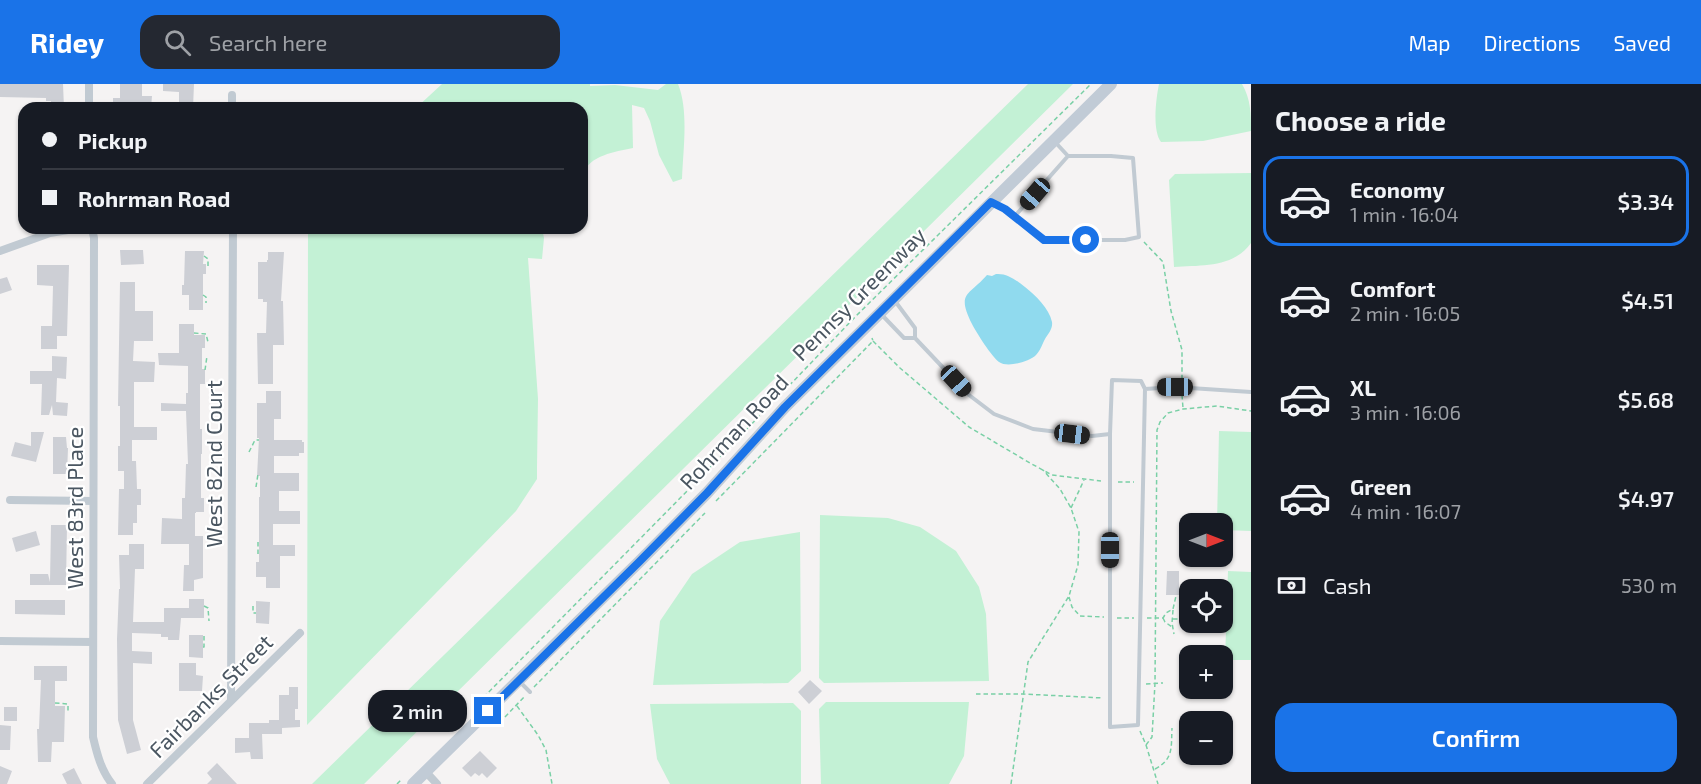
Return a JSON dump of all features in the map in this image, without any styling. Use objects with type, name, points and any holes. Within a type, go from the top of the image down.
[{"type":"street","points":[[89,84],[89,102]]},
{"type":"street","name":"Rohrman Road","points":[[409,781],[426,772],[639,562],[707,493],[785,407],[1111,84]]},
{"type":"street","points":[[232,95],[232,102]]},
{"type":"street","points":[[0,251],[47,234]]},
{"type":"street","name":"West 83rd Place","points":[[94,234],[93,737],[98,758],[106,777],[112,784]]},
{"type":"street","name":"West 82nd Court","points":[[231,700],[233,234]]},
{"type":"street","points":[[10,500],[93,501]]},
{"type":"street","name":"Fairbanks Street","points":[[147,784],[300,633]]},
{"type":"street","points":[[0,641],[93,642]]},
{"type":"street","points":[[426,772],[437,784]]},
{"type":"lane","points":[[991,202],[1005,209],[1044,240],[1125,240],[1139,237],[1133,158],[1068,156],[1053,141]]},
{"type":"lane","points":[[1015,217],[1068,156]]},
{"type":"lane","points":[[894,299],[915,328],[915,338],[969,395],[994,414],[1033,429],[1092,436],[1110,435]]},
{"type":"lane","points":[[879,313],[904,338],[915,338]]},
{"type":"lane","points":[[1112,380],[1141,381],[1145,388],[1138,725],[1110,727],[1112,380]]},
{"type":"lane","points":[[1145,388],[1251,392]]},
{"type":"lane","points":[[519,681],[530,692]]},
{"type":"path","name":"Pennsy Greenway","points":[[782,393],[865,307],[1091,84]]},
{"type":"path","points":[[1139,237],[1163,262],[1171,311],[1182,350],[1183,409]]},
{"type":"path","points":[[204,256],[208,259],[208,268]]},
{"type":"path","points":[[203,295],[206,297],[206,303]]},
{"type":"path","points":[[194,333],[206,334],[208,342]]},
{"type":"path","points":[[873,341],[900,368],[969,427],[1043,470],[1052,474],[1085,479],[1143,483]]},
{"type":"path","points":[[205,370],[207,356]]},
{"type":"path","points":[[466,715],[775,401]]},
{"type":"path","points":[[1146,744],[1152,736],[1155,683],[1157,430],[1160,422],[1168,413],[1183,409],[1217,406],[1251,411]]},
{"type":"path","points":[[249,452],[255,440],[259,440]]},
{"type":"path","points":[[1011,784],[1028,662],[1069,596],[1078,565],[1079,532],[1071,508],[1060,489],[1043,470]]},
{"type":"path","points":[[256,487],[258,474]]},
{"type":"path","points":[[1071,508],[1085,479]]},
{"type":"path","points":[[258,554],[259,542]]},
{"type":"path","points":[[1069,596],[1072,607],[1080,616]]},
{"type":"path","points":[[1174,634],[1172,619],[1176,596]]},
{"type":"path","points":[[204,606],[208,608],[209,621]]},
{"type":"path","points":[[253,606],[253,613],[256,613]]},
{"type":"path","points":[[1163,618],[1173,609]]},
{"type":"path","points":[[1155,618],[1163,618]]},
{"type":"path","points":[[1163,618],[1173,627]]},
{"type":"path","points":[[1172,619],[1179,619]]},
{"type":"path","points":[[203,647],[204,633]]},
{"type":"path","points":[[1139,684],[1163,683]]},
{"type":"path","points":[[976,693],[1110,698]]},
{"type":"path","points":[[55,704],[68,704],[68,712]]},
{"type":"path","points":[[516,706],[538,735],[546,750],[552,784]]},
{"type":"path","points":[[1138,725],[1158,784]]},
{"type":"path","points":[[1154,770],[1163,765],[1170,754],[1172,728]]},
{"type":"path","points":[[398,784],[409,781]]},
{"type":"green space","points":[[442,84],[590,84],[590,86],[615,85],[658,90],[666,84],[678,84],[684,118],[682,179],[673,182],[659,155],[644,108],[632,105],[633,148],[597,158],[588,166],[588,102],[422,102]]},
{"type":"green space","points":[[1028,84],[1073,84],[364,784],[312,784]]},
{"type":"green space","points":[[1159,84],[1242,84],[1249,101],[1251,131],[1203,141],[1161,142],[1156,130]]},
{"type":"green space","points":[[1251,173],[1251,243],[1244,251],[1226,261],[1216,264],[1174,267],[1169,180],[1175,174]]},
{"type":"green space","points":[[308,234],[543,234],[542,259],[528,258],[538,399],[537,479],[516,511],[307,725]]},
{"type":"green space","points":[[1219,431],[1251,432],[1251,531],[1233,530],[1233,513],[1217,513]]},
{"type":"green space","points":[[820,515],[888,518],[920,527],[956,551],[979,587],[986,614],[989,681],[824,683],[819,678]]},
{"type":"green space","points":[[800,532],[801,671],[788,683],[653,685],[660,621],[692,574],[740,542]]},
{"type":"green space","points":[[1228,571],[1251,572],[1251,660],[1233,660],[1233,645],[1226,645],[1226,633],[1233,633],[1233,579],[1228,579]]},
{"type":"green space","points":[[826,702],[969,702],[964,756],[949,784],[821,784],[819,709]]},
{"type":"green space","points":[[793,703],[801,711],[801,784],[670,784],[657,759],[650,704]]},
{"type":"water","points":[[987,275],[1008,276],[1025,287],[1042,303],[1052,322],[1051,329],[1039,351],[1033,358],[1023,362],[1003,364],[999,362],[980,338],[967,314],[965,300],[967,295]]},
{"type":"building","points":[[0,84],[63,84],[64,102],[46,101],[46,98],[0,97]]},
{"type":"building","points":[[120,84],[142,84],[142,96],[152,96],[152,102],[113,102],[113,98],[120,98]]},
{"type":"building","points":[[163,84],[194,84],[193,102],[179,102],[179,92],[163,91]]},
{"type":"building","points":[[120,250],[143,250],[144,264],[121,265]]},
{"type":"building","points":[[185,251],[204,251],[203,264],[206,264],[206,274],[203,274],[203,310],[189,310],[189,295],[182,295]]},
{"type":"building","points":[[268,252],[284,252],[281,301],[283,301],[284,345],[273,345],[273,384],[258,384],[257,333],[266,333],[267,302],[258,299],[258,262],[267,262]]},
{"type":"building","points":[[37,265],[69,265],[67,336],[57,336],[57,349],[41,349],[41,326],[52,326],[53,286],[37,285]]},
{"type":"building","points":[[7,277],[12,290],[0,294],[0,279]]},
{"type":"building","points":[[120,282],[135,282],[135,311],[153,311],[153,341],[134,341],[133,361],[155,362],[154,382],[134,382],[134,427],[157,427],[157,440],[132,440],[132,461],[136,461],[137,489],[141,489],[141,505],[137,505],[137,523],[133,523],[133,535],[118,535],[119,489],[124,489],[124,471],[118,471]]},
{"type":"building","points":[[179,324],[194,324],[194,335],[205,335],[205,348],[202,348],[202,369],[205,369],[205,384],[200,384],[201,498],[204,498],[204,512],[195,513],[195,536],[203,536],[203,578],[194,580],[194,591],[183,591],[184,565],[189,565],[189,544],[161,544],[162,518],[182,519],[182,498],[185,498],[186,464],[188,464],[186,411],[161,411],[161,403],[186,404],[188,366],[159,365],[158,353],[179,353]]},
{"type":"building","points":[[52,356],[67,357],[66,379],[57,378],[56,402],[68,403],[67,416],[53,415],[52,405],[49,415],[41,415],[42,384],[30,384],[30,371],[52,371]]},
{"type":"building","points":[[266,391],[281,391],[281,419],[274,419],[274,440],[302,440],[304,442],[304,453],[299,453],[299,456],[274,456],[274,473],[299,473],[299,491],[279,491],[279,511],[300,511],[300,524],[273,524],[273,545],[295,545],[295,556],[280,556],[280,588],[266,588],[266,577],[256,577],[256,562],[259,562],[260,497],[260,476],[257,476],[259,438],[257,438],[257,403],[266,403]]},
{"type":"building","points":[[31,432],[44,432],[36,462],[11,456],[15,442],[31,446]]},
{"type":"building","points":[[53,437],[66,437],[67,474],[53,474]]},
{"type":"building","points":[[51,525],[67,525],[66,585],[30,585],[30,574],[48,574],[50,582]]},
{"type":"building","points":[[36,531],[40,545],[16,552],[12,538]]},
{"type":"building","points":[[129,544],[144,544],[144,569],[135,569],[133,622],[164,622],[164,608],[189,608],[189,599],[204,599],[204,618],[181,618],[179,640],[168,640],[168,637],[161,637],[161,634],[132,633],[132,651],[152,652],[152,664],[133,663],[133,720],[141,750],[127,754],[118,720],[117,639],[120,589],[119,555],[129,555]]},
{"type":"building","points":[[1167,571],[1179,571],[1179,595],[1166,595]]},
{"type":"building","points":[[15,600],[65,600],[65,615],[15,614]]},
{"type":"building","points":[[256,601],[270,602],[269,624],[256,623]]},
{"type":"building","points":[[189,635],[203,635],[203,658],[189,657]]},
{"type":"building","points":[[179,663],[196,663],[196,675],[203,676],[202,691],[179,691]]},
{"type":"building","points":[[34,666],[67,666],[67,681],[55,681],[55,706],[65,706],[64,742],[52,742],[51,762],[38,762],[37,729],[39,729],[41,680],[34,680]]},
{"type":"building","points":[[810,680],[822,691],[809,704],[798,692]]},
{"type":"building","points":[[289,687],[298,687],[298,709],[295,709],[295,720],[300,720],[300,727],[282,728],[282,734],[262,734],[263,759],[251,759],[250,752],[235,753],[235,738],[249,738],[249,723],[269,723],[269,720],[279,720],[279,695],[289,695]]},
{"type":"building","points":[[4,707],[17,707],[17,721],[4,721]]},
{"type":"building","points":[[0,725],[11,726],[10,750],[0,750]]},
{"type":"building","points":[[480,751],[497,768],[487,778],[482,773],[479,776],[475,773],[471,777],[462,768]]},
{"type":"building","points":[[217,763],[237,784],[207,784],[212,779],[207,773]]},
{"type":"building","points":[[0,766],[12,771],[7,784],[0,784]]},
{"type":"building","points":[[74,768],[82,784],[67,784],[62,774]]},
{"type":"route","points":[[488,711],[639,562],[707,493],[785,407],[991,202],[1005,209],[1044,240],[1086,240]]}]
